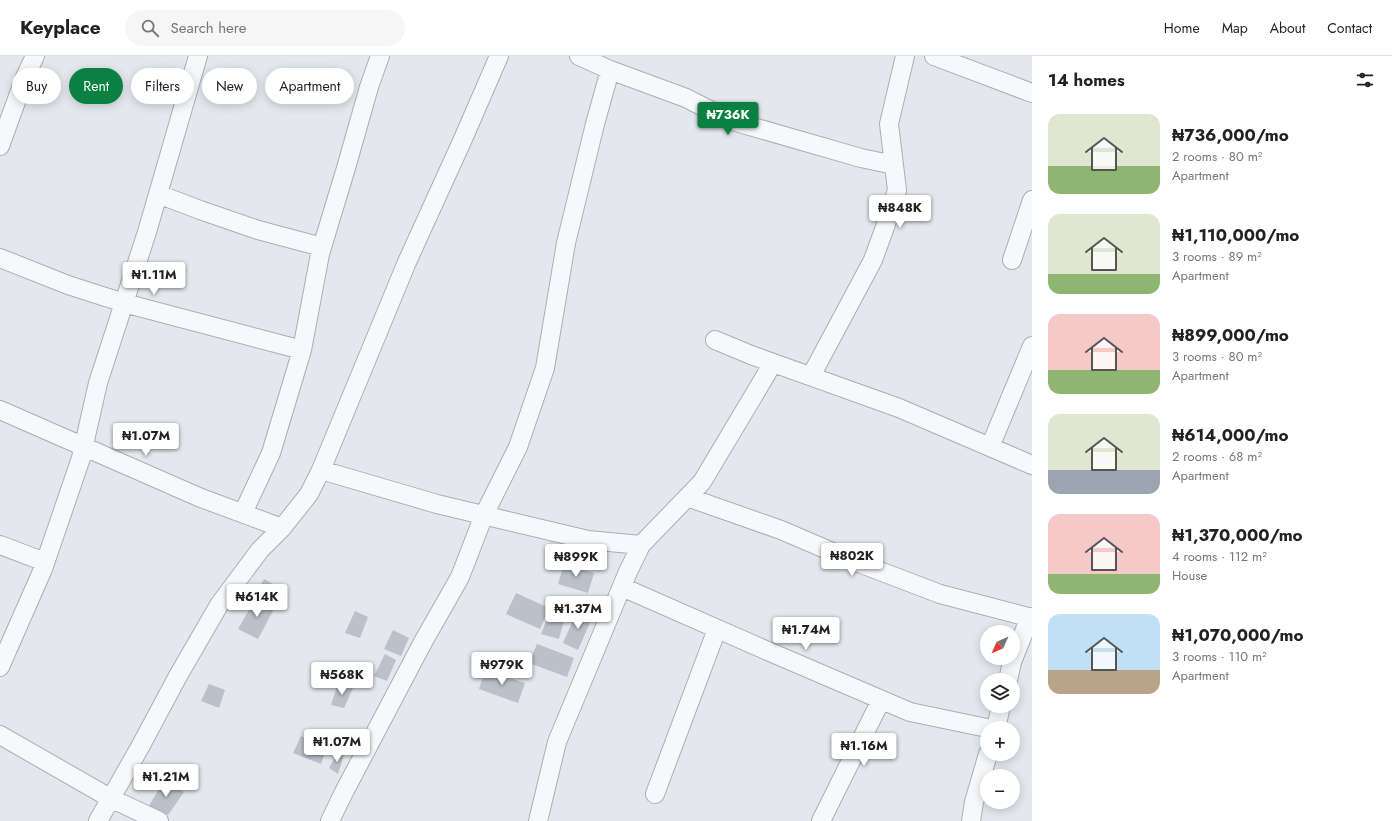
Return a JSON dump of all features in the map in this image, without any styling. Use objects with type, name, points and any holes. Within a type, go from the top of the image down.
[{"type":"street","points":[[0,146],[25,77],[35,56]]},
{"type":"street","points":[[0,667],[45,562],[81,458],[98,383],[158,194],[198,56]]},
{"type":"street","points":[[243,513],[271,453],[302,350],[320,254],[369,87],[380,56]]},
{"type":"street","points":[[98,821],[219,604],[260,550],[282,528],[309,494],[321,470],[407,262],[463,139],[498,56]]},
{"type":"street","points":[[580,56],[610,70],[686,98],[729,120],[861,158],[894,165]]},
{"type":"street","points":[[811,376],[873,260],[897,190],[889,124],[905,56]]},
{"type":"street","points":[[934,56],[1032,93]]},
{"type":"street","points":[[330,821],[423,642],[460,578],[484,515],[518,447],[545,368],[566,243],[610,70]]},
{"type":"street","points":[[158,194],[258,230],[322,247]]},
{"type":"street","points":[[1012,260],[1032,200]]},
{"type":"street","points":[[0,258],[68,285],[124,303],[302,350]]},
{"type":"street","points":[[715,340],[773,363],[898,408],[1032,465]]},
{"type":"street","points":[[990,447],[1032,346]]},
{"type":"street","points":[[538,821],[556,742],[641,544],[702,482],[773,363]]},
{"type":"street","points":[[0,410],[201,498],[282,528]]},
{"type":"street","points":[[321,470],[437,504],[588,540],[641,544]]},
{"type":"street","points":[[687,497],[781,530],[851,560],[940,594],[1031,618],[1012,662],[1010,673]]},
{"type":"street","points":[[0,545],[45,562]]},
{"type":"street","points":[[622,587],[910,712],[980,727]]},
{"type":"street","points":[[656,794],[717,629]]},
{"type":"street","points":[[820,821],[881,700]]},
{"type":"street","points":[[0,735],[110,798],[159,821]]},
{"type":"street","points":[[971,821],[974,802],[986,761]]},
{"type":"building","points":[[564,564],[594,573],[588,593],[558,584]]},
{"type":"building","points":[[264,579],[278,587],[274,599],[257,591]]},
{"type":"building","points":[[516,593],[549,608],[540,629],[506,614]]},
{"type":"building","points":[[257,596],[275,607],[258,639],[238,629]]},
{"type":"building","points":[[552,606],[567,610],[559,639],[541,634]]},
{"type":"building","points":[[355,611],[368,617],[360,638],[345,633]]},
{"type":"building","points":[[577,611],[592,618],[578,650],[563,643]]},
{"type":"building","points":[[393,630],[409,638],[401,656],[384,649]]},
{"type":"building","points":[[537,644],[574,658],[567,677],[529,663]]},
{"type":"building","points":[[385,654],[396,660],[387,681],[374,676]]},
{"type":"building","points":[[485,670],[525,683],[518,703],[479,689]]},
{"type":"building","points":[[338,683],[353,688],[344,708],[331,705]]},
{"type":"building","points":[[209,684],[225,690],[219,708],[201,701]]},
{"type":"building","points":[[301,736],[326,749],[321,764],[293,753]]},
{"type":"building","points":[[338,752],[344,755],[338,774],[329,768]]},
{"type":"building","points":[[164,780],[184,792],[168,815],[149,806]]}]
